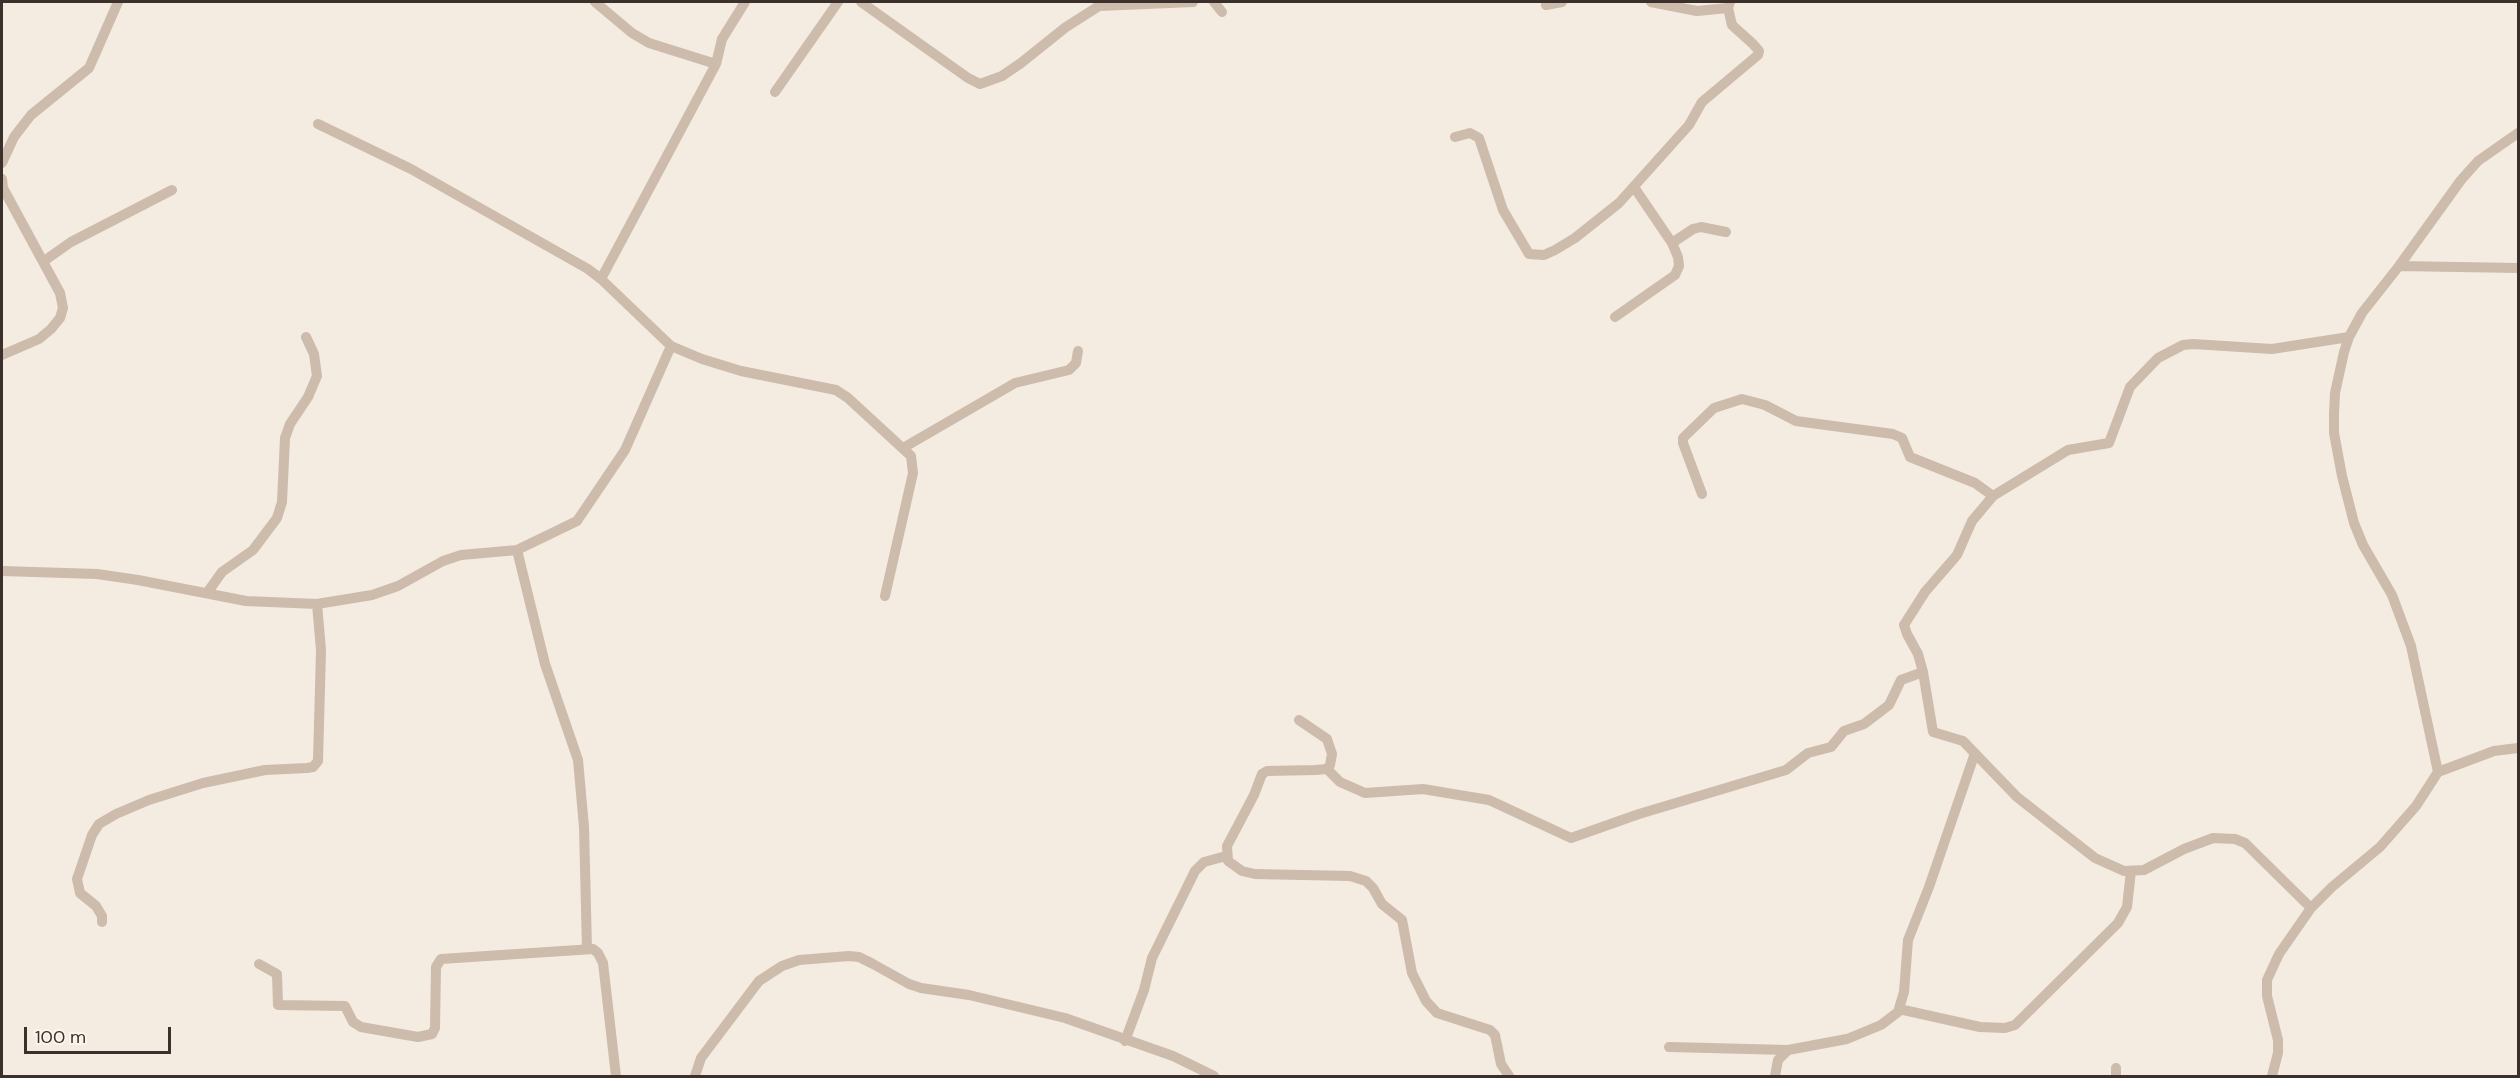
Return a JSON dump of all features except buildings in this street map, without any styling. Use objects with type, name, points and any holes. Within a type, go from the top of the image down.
[{"type":"street","points":[[2,163],[14,137],[31,115],[89,68],[118,2]]},
{"type":"street","points":[[595,2],[632,33],[649,43],[716,64]]},
{"type":"street","points":[[601,279],[716,64],[722,39],[745,2]]},
{"type":"street","points":[[861,2],[968,78],[981,84],[990,82],[1011,70],[1066,27],[1099,6],[1193,2]]},
{"type":"street","points":[[1214,2],[1222,12]]},
{"type":"street","points":[[1546,5],[1562,2]]},
{"type":"street","points":[[1455,137],[1470,133],[1479,138],[1503,210],[1524,247],[1534,256],[1544,255],[1575,238],[1619,203],[1634,187],[1689,125],[1702,102],[1758,55],[1754,44],[1732,26],[1729,5],[1697,11],[1651,2]]},
{"type":"street","points":[[775,92],[834,3]]},
{"type":"street","points":[[318,124],[411,169],[601,279],[670,346],[702,359],[746,372],[836,390],[848,398],[867,418],[911,456],[914,473],[885,596]]},
{"type":"street","points":[[2438,772],[2411,646],[2392,595],[2363,545],[2342,476],[2334,433],[2335,393],[2349,337],[2361,312],[2399,266],[2469,170],[2518,133]]},
{"type":"street","points":[[2,185],[44,261],[62,301],[60,318],[51,329],[39,339],[2,356]]},
{"type":"street","points":[[1615,317],[1675,275],[1679,266],[1678,256],[1672,243],[1634,187]]},
{"type":"street","points":[[44,261],[71,242],[172,190]]},
{"type":"street","points":[[1672,243],[1693,229],[1701,227],[1726,232]]},
{"type":"street","points":[[2399,266],[2518,268]]},
{"type":"street","points":[[207,593],[222,572],[253,550],[277,518],[282,502],[285,438],[290,423],[308,397],[317,376],[314,354],[306,337]]},
{"type":"street","points":[[2312,908],[2245,843],[2225,837],[2213,838],[2184,849],[2153,867],[2131,871],[2116,869],[2095,858],[2017,797],[1963,741],[1933,732],[1923,672],[1918,654],[1905,629],[1906,620],[1925,592],[1957,555],[1972,521],[1993,496],[2068,450],[2109,443],[2130,387],[2158,358],[2183,345],[2202,343],[2272,349],[2349,337]]},
{"type":"street","points":[[2,571],[97,574],[246,601],[317,604],[372,595],[398,586],[443,561],[461,555],[517,550],[573,524],[580,517],[625,450],[670,346]]},
{"type":"street","points":[[903,448],[1015,383],[1069,370],[1076,363],[1078,351]]},
{"type":"street","points":[[1702,494],[1683,438],[1714,408],[1742,399],[1766,405],[1796,421],[1893,434],[1902,438],[1910,457],[1975,483],[1993,496]]},
{"type":"street","points":[[517,550],[545,664],[578,760],[584,827],[587,949]]},
{"type":"street","points":[[102,922],[102,916],[96,906],[80,893],[77,879],[83,856],[99,824],[149,800],[202,783],[265,770],[313,767],[318,761],[321,650],[317,604]]},
{"type":"street","points":[[1509,1077],[1501,1064],[1496,1035],[1490,1030],[1437,1013],[1426,1001],[1412,974],[1402,920],[1382,904],[1366,880],[1350,876],[1255,874],[1233,866],[1226,856],[1227,846],[1254,795],[1262,774],[1267,771],[1326,769],[1340,782],[1365,793],[1423,789],[1489,800],[1571,838],[1639,814],[1786,770],[1808,753],[1831,747],[1844,731],[1864,724],[1889,705],[1901,680],[1923,672]]},
{"type":"street","points":[[1299,720],[1327,739],[1332,754],[1330,765],[1326,769]]},
{"type":"street","points":[[2272,1077],[2278,1053],[2278,1040],[2267,996],[2267,980],[2279,954],[2312,908],[2332,887],[2380,847],[2416,806],[2438,772],[2494,751],[2518,748]]},
{"type":"street","points":[[1669,1047],[1788,1050],[1847,1039],[1881,1025],[1899,1009],[1904,993],[1908,940],[1929,887],[1975,753]]},
{"type":"street","points":[[1125,1041],[1144,990],[1152,958],[1194,871],[1204,862],[1226,856]]},
{"type":"street","points":[[1899,1009],[1980,1027],[2005,1028],[2015,1025],[2118,923],[2127,907],[2131,871]]},
{"type":"street","points":[[258,964],[277,974],[278,1005],[345,1006],[353,1022],[361,1027],[425,1037],[432,1034],[435,1028],[436,968],[441,959],[593,949],[603,963],[616,1077]]},
{"type":"street","points":[[695,1077],[701,1058],[759,981],[782,966],[799,960],[860,957],[909,984],[969,995],[1065,1018],[1173,1056],[1214,1077]]},
{"type":"street","points":[[1775,1077],[1778,1060],[1788,1050]]}]
